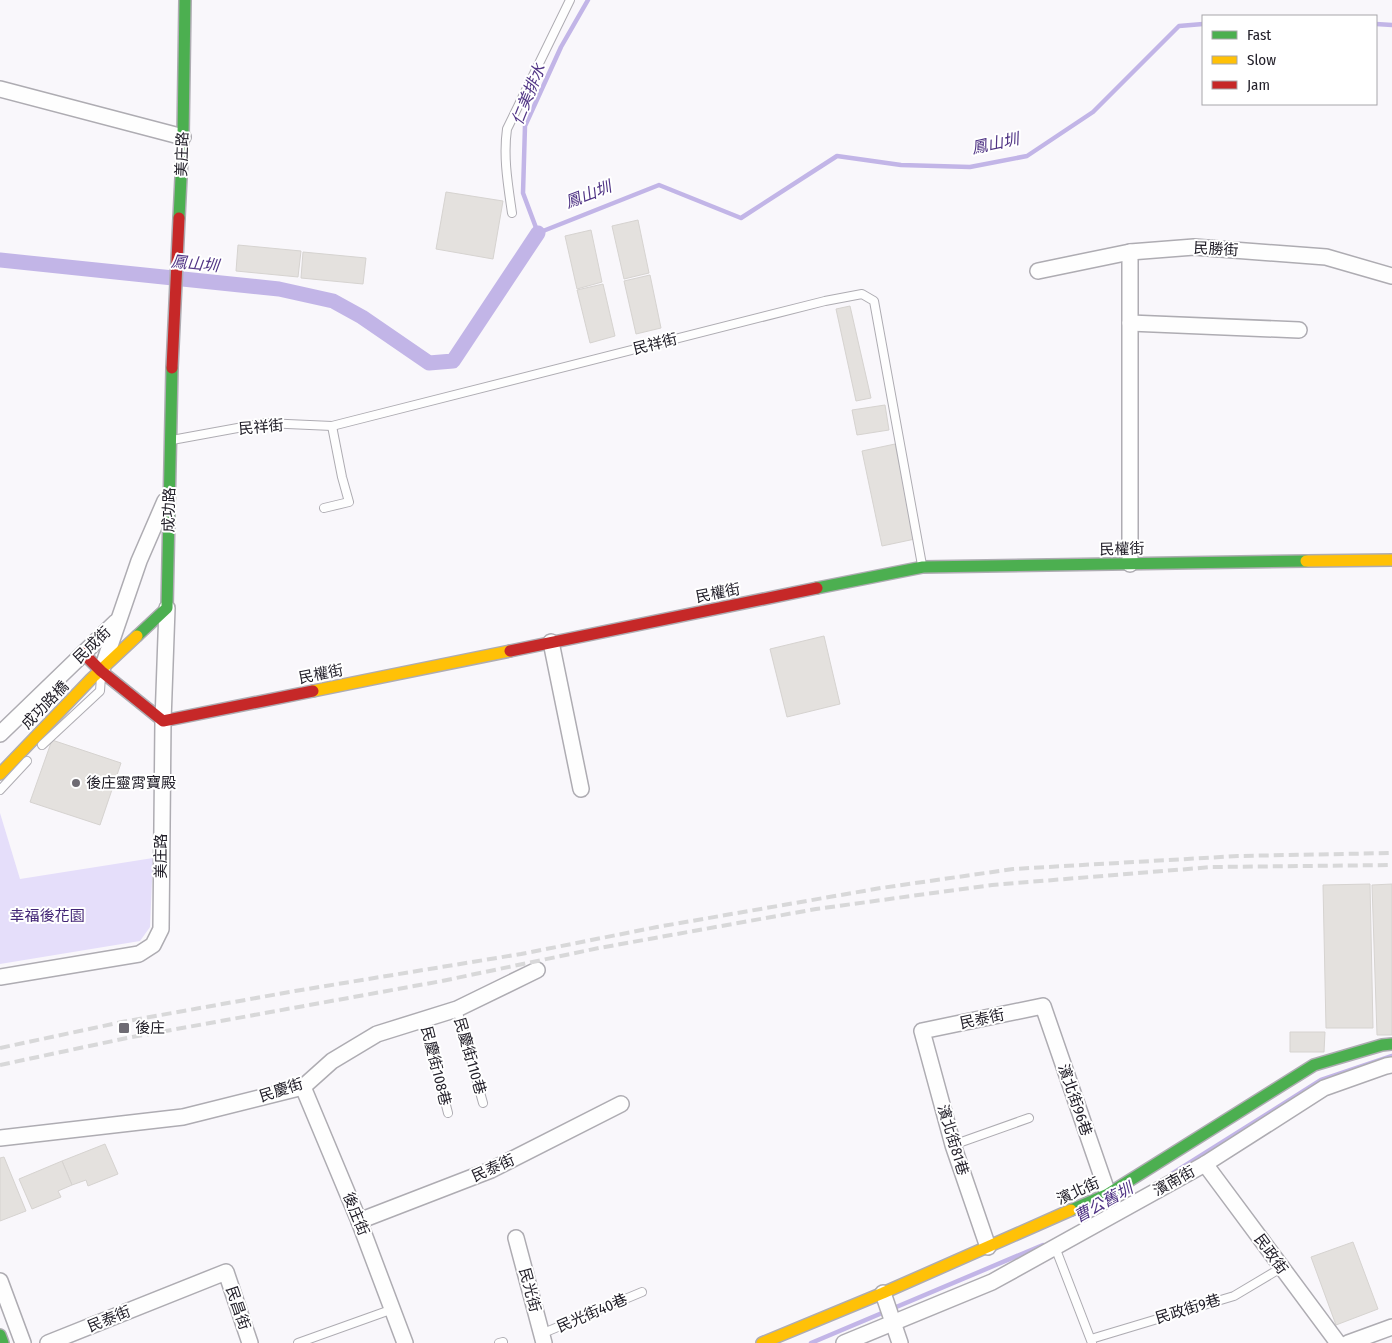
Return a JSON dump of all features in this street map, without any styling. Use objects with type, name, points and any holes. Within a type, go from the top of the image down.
[{"type":"street","name":"美庄路","points":[[175,307],[183,137],[185,0]]},
{"type":"street","points":[[0,89],[183,137]]},
{"type":"street","name":"民勝街","points":[[1038,272],[1130,252],[1194,247],[1326,257],[1392,276]]},
{"type":"street","points":[[1130,252],[1130,564]]},
{"type":"street","name":"成功路","points":[[167,608],[175,307]]},
{"type":"street","points":[[1130,323],[1299,330]]},
{"type":"street","points":[[96,675],[140,561],[169,493]]},
{"type":"street","name":"民權街","points":[[162,721],[922,567],[1392,560]]},
{"type":"street","name":"美庄路","points":[[0,977],[139,954],[153,944],[161,930],[162,721],[167,608]]},
{"type":"street","points":[[96,675],[147,624],[167,608]]},
{"type":"street","name":"民成街","points":[[0,734],[118,619]]},
{"type":"street","points":[[551,642],[581,789]]},
{"type":"street","points":[[83,653],[96,675],[162,721]]},
{"type":"street","name":"成功路橋","points":[[0,774],[96,675]]},
{"type":"street","name":"民慶街","points":[[0,1138],[183,1117],[303,1087],[332,1061],[377,1034],[457,1009],[537,970]]},
{"type":"street","name":"民泰街","points":[[922,1031],[1043,1006]]},
{"type":"street","name":"濱北街96巷","points":[[1043,1006],[1108,1194]]},
{"type":"street","name":"濱北街81巷","points":[[922,1031],[953,1145],[988,1247]]},
{"type":"street","name":"濱北街","points":[[762,1343],[888,1307],[988,1247],[1108,1194],[1314,1065],[1382,1045],[1392,1044]]},
{"type":"street","name":"濱南街","points":[[844,1343],[888,1307],[992,1282],[1205,1164],[1324,1088],[1392,1065]]},
{"type":"street","name":"後庄街","points":[[303,1087],[359,1221],[405,1343]]},
{"type":"street","name":"民泰街","points":[[359,1221],[491,1170],[621,1104]]},
{"type":"street","name":"民政街","points":[[1205,1164],[1338,1343]]},
{"type":"street","name":"民光街","points":[[516,1238],[542,1339]]},
{"type":"street","name":"民泰街","points":[[48,1343],[226,1272]]},
{"type":"street","name":"民昌街","points":[[226,1272],[250,1343]]},
{"type":"street","points":[[0,1281],[23,1343]]},
{"type":"street","points":[[888,1307],[900,1343]]},
{"type":"street","points":[[1348,1343],[1392,1327]]},
{"type":"street","points":[[0,1335],[3,1343]]},
{"type":"lane","points":[[512,213],[506,172],[505,143],[507,128],[570,0]]},
{"type":"lane","name":"民祥街","points":[[170,440],[265,423],[332,426],[825,301],[862,294],[874,301],[922,567]]},
{"type":"lane","points":[[324,508],[349,502],[332,426]]},
{"type":"lane","points":[[0,790],[40,747],[100,691],[96,675]]},
{"type":"lane","name":"民慶街110巷","points":[[457,1009],[483,1103]]},
{"type":"lane","name":"民慶街108巷","points":[[424,1019],[448,1113]]},
{"type":"lane","points":[[953,1145],[1029,1118]]},
{"type":"lane","points":[[1055,1247],[1091,1341]]},
{"type":"lane","name":"民政街9巷","points":[[1091,1341],[1234,1296],[1281,1268]]},
{"type":"lane","name":"民光街40巷","points":[[542,1339],[642,1292]]},
{"type":"lane","points":[[298,1343],[393,1310]]},
{"type":"green space","name":"幸福後花園","points":[[0,813],[20,879],[153,858],[150,927],[140,941],[0,964]]},
{"type":"building","points":[[446,192],[503,201],[493,259],[436,249]]},
{"type":"building","points":[[638,220],[649,273],[624,279],[612,226]]},
{"type":"building","points":[[591,230],[602,282],[577,289],[565,236]]},
{"type":"building","points":[[238,245],[301,251],[298,277],[236,271]]},
{"type":"building","points":[[303,252],[366,258],[363,284],[301,278]]},
{"type":"building","points":[[650,275],[661,328],[636,334],[624,281]]},
{"type":"building","points":[[603,284],[615,336],[590,343],[577,290]]},
{"type":"building","points":[[850,306],[871,398],[856,401],[836,309]]},
{"type":"building","points":[[885,405],[889,430],[857,435],[852,410]]},
{"type":"building","points":[[895,444],[915,539],[882,546],[862,451]]},
{"type":"building","points":[[824,636],[840,704],[787,717],[770,649]]},
{"type":"building","name":"後庄靈霄寶殿","points":[[52,740],[121,763],[100,825],[30,802]]},
{"type":"building","points":[[1370,884],[1373,1028],[1326,1028],[1323,885]]},
{"type":"building","points":[[1392,884],[1392,1035],[1377,1035],[1372,885]]},
{"type":"building","points":[[1290,1032],[1325,1032],[1324,1052],[1290,1052]]},
{"type":"building","points":[[105,1144],[118,1174],[88,1186],[86,1180],[72,1185],[62,1161]]},
{"type":"building","points":[[4,1157],[26,1211],[0,1221],[0,1158]]},
{"type":"building","points":[[62,1161],[72,1185],[58,1191],[61,1197],[32,1209],[19,1179]]},
{"type":"building","points":[[1353,1242],[1378,1309],[1336,1325],[1311,1257]]},
{"type":"waterway","name":"鳳山圳","points":[[588,0],[561,47],[525,126],[523,193],[538,233],[659,185],[741,218],[837,156],[901,165],[970,167],[1027,156],[1093,112],[1179,26],[1202,24]]},
{"type":"waterway","name":"鳳山圳","points":[[1377,24],[1392,25]]},
{"type":"waterway","name":"鳳山圳","points":[[0,260],[279,289],[333,301],[362,317],[429,363],[453,361],[538,233]]},
{"type":"waterway","name":"曹公舊圳","points":[[1170,1175],[1321,1080],[1392,1056]]},
{"type":"waterway","name":"曹公舊圳","points":[[811,1343],[1043,1245]]},
{"type":"railway","points":[[0,1048],[122,1022],[521,954],[657,927],[881,888],[1013,869],[1238,856],[1392,853]]},
{"type":"railway","points":[[0,1065],[127,1038],[442,981],[599,948],[816,909],[992,885],[1212,867],[1392,865]]},
{"type":"traffic: fast","points":[[179,218],[183,137],[185,0]]},
{"type":"traffic: fast","points":[[137,636],[167,608],[172,368]]},
{"type":"traffic: fast","points":[[817,588],[923,567],[1306,561]]},
{"type":"traffic: fast","points":[[1071,1210],[1108,1194],[1314,1065],[1382,1045],[1392,1044]]},
{"type":"traffic: fast","points":[[0,1335],[3,1343]]},
{"type":"traffic: slow","points":[[1306,561],[1392,560]]},
{"type":"traffic: slow","points":[[0,774],[91,679],[137,636]]},
{"type":"traffic: slow","points":[[313,691],[510,651]]},
{"type":"traffic: slow","points":[[762,1343],[883,1293],[1071,1210]]},
{"type":"traffic: jam","points":[[172,368],[179,218]]},
{"type":"traffic: jam","points":[[510,651],[817,588]]},
{"type":"traffic: jam","points":[[83,653],[101,671],[163,721],[313,691]]},
{"type":"place","name":"後庄靈霄寶殿","points":[[76,783]]},
{"type":"place","name":"後庄","points":[[124,1028]]},
{"type":"water label","name":"仁美排水","points":[[528,94]]}]
